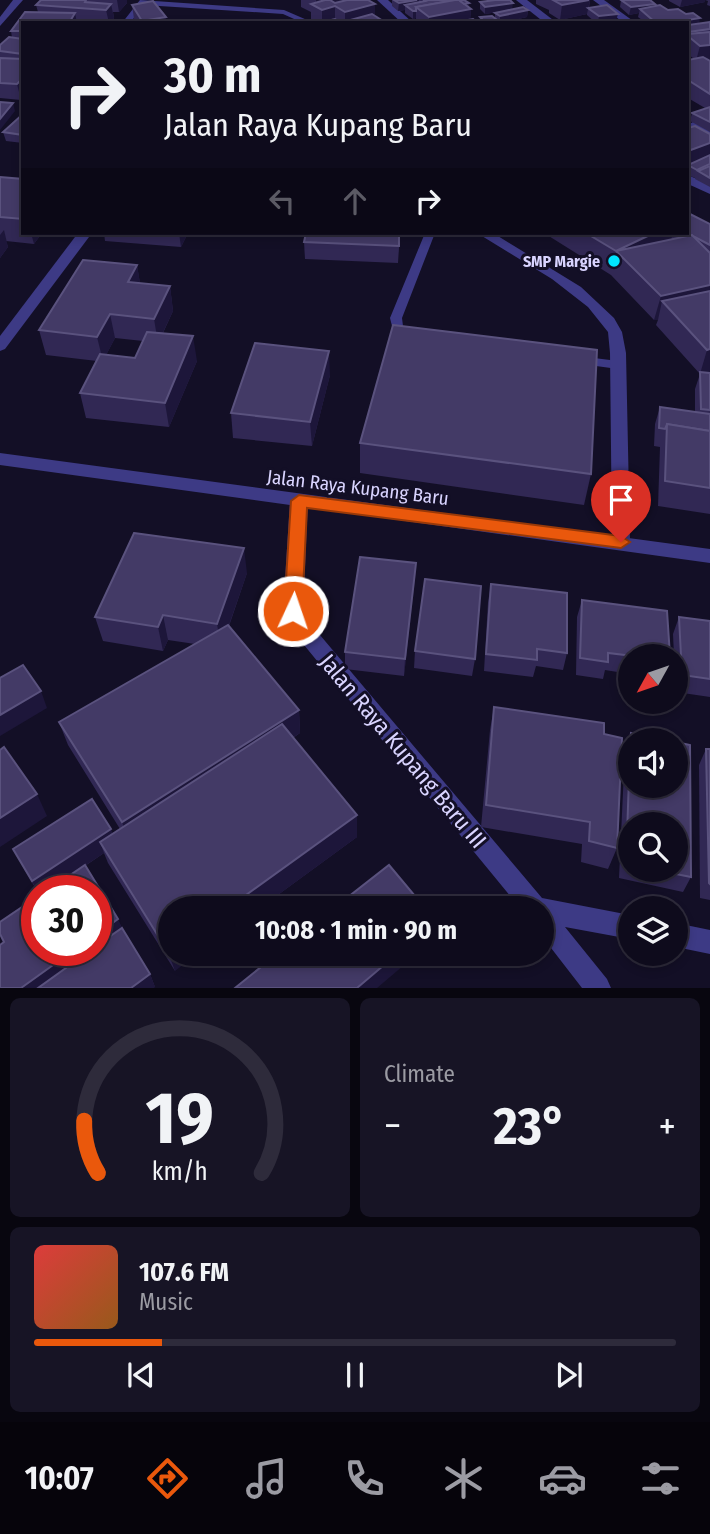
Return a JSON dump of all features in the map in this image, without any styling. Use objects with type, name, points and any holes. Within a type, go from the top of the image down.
[{"type":"street","points":[[0,23],[18,0]]},
{"type":"street","points":[[382,0],[406,21]]},
{"type":"street","points":[[521,0],[549,21]]},
{"type":"street","points":[[598,0],[626,21]]},
{"type":"street","points":[[695,124],[710,133]]},
{"type":"street","points":[[689,180],[710,190]]},
{"type":"street","points":[[0,346],[83,235]]},
{"type":"street","points":[[487,235],[578,290],[602,312],[615,331],[621,542]]},
{"type":"street","name":"Jalan Raya Kupang Baru","points":[[0,459],[710,556]]},
{"type":"street","name":"Jalan Raya Kupang Baru III","points":[[299,501],[293,611],[302,628],[524,896]]},
{"type":"street","points":[[554,912],[618,925]]},
{"type":"street","points":[[554,932],[598,988]]},
{"type":"street","points":[[688,937],[710,942]]},
{"type":"lane","points":[[252,0],[258,9]]},
{"type":"lane","points":[[128,21],[143,1],[284,12],[305,21]]},
{"type":"lane","points":[[422,341],[405,335],[397,327],[396,318],[429,235]]},
{"type":"lane","points":[[565,359],[618,365]]},
{"type":"building","points":[[41,0],[86,0],[85,2],[111,4],[106,10],[36,5]]},
{"type":"building","points":[[325,0],[335,3],[368,0],[375,4],[345,12],[335,6],[322,10],[311,4]]},
{"type":"building","points":[[394,0],[417,0],[399,3]]},
{"type":"building","points":[[423,0],[455,0],[416,7],[416,11],[405,5],[425,1]]},
{"type":"building","points":[[455,0],[471,9],[429,17],[416,7]]},
{"type":"building","points":[[510,0],[513,3],[485,7],[480,2]]},
{"type":"building","points":[[553,0],[589,0],[562,5]]},
{"type":"building","points":[[621,0],[650,0],[655,4],[631,7]]},
{"type":"building","points":[[153,1],[166,17],[142,21],[132,5]]},
{"type":"building","points":[[607,5],[618,14],[599,16],[588,8]]},
{"type":"building","points":[[660,5],[668,10],[678,9],[686,14],[693,13],[700,18],[654,21],[640,9]]},
{"type":"building","points":[[523,7],[528,10],[500,16],[495,13]]},
{"type":"building","points":[[25,12],[75,13],[70,21],[21,21],[21,31],[11,31]]},
{"type":"building","points":[[372,14],[380,19],[372,21],[347,21]]},
{"type":"building","points":[[492,16],[498,21],[484,21],[480,17]]},
{"type":"building","points":[[710,22],[710,29],[689,32],[689,25]]},
{"type":"building","points":[[710,32],[710,45],[700,46],[689,34]]},
{"type":"building","points":[[9,37],[21,39],[21,54],[0,51],[0,45]]},
{"type":"building","points":[[703,57],[710,61],[710,94],[689,81],[689,60]]},
{"type":"building","points":[[0,58],[21,59],[21,80],[17,84],[0,83]]},
{"type":"building","points":[[0,102],[13,103],[0,119]]},
{"type":"building","points":[[710,107],[710,122],[692,113]]},
{"type":"building","points":[[21,116],[21,135],[3,132]]},
{"type":"building","points":[[695,126],[710,134],[710,143],[689,151],[689,128]]},
{"type":"building","points":[[710,155],[710,164],[697,170],[689,165]]},
{"type":"building","points":[[710,166],[710,178],[698,171]]},
{"type":"building","points":[[0,177],[21,179],[21,219],[0,217]]},
{"type":"building","points":[[689,214],[710,224],[710,245],[689,234]]},
{"type":"building","points":[[306,235],[399,235],[399,246],[304,242]]},
{"type":"building","points":[[589,235],[650,235],[616,251]]},
{"type":"building","points":[[692,235],[710,253],[710,285],[661,296],[616,251]]},
{"type":"building","points":[[83,260],[137,265],[128,282],[170,286],[154,319],[110,314],[97,337],[39,330]]},
{"type":"building","points":[[710,291],[710,349],[707,350],[662,301]]},
{"type":"building","points":[[393,325],[597,350],[591,474],[360,443]]},
{"type":"building","points":[[147,332],[193,336],[165,403],[80,393],[100,354],[135,358]]},
{"type":"building","points":[[255,343],[329,351],[310,422],[231,413]]},
{"type":"building","points":[[700,372],[710,373],[710,410],[701,409]]},
{"type":"building","points":[[660,407],[710,414],[710,431],[667,424],[665,429],[659,428]]},
{"type":"building","points":[[667,424],[710,431],[710,488],[665,481]]},
{"type":"building","points":[[134,533],[244,548],[217,624],[163,615],[158,627],[95,617]]},
{"type":"building","points":[[360,557],[416,563],[405,659],[345,652]]},
{"type":"building","points":[[425,579],[481,586],[475,659],[415,651]]},
{"type":"building","points":[[491,584],[567,593],[567,653],[537,649],[537,660],[486,654]]},
{"type":"building","points":[[582,600],[667,611],[669,644],[618,644],[618,654],[608,653],[608,662],[580,658]]},
{"type":"building","points":[[679,617],[710,621],[710,679],[688,676],[688,644],[680,644]]},
{"type":"building","points":[[228,625],[299,710],[122,822],[59,722]]},
{"type":"building","points":[[23,665],[41,691],[0,715],[0,678]]},
{"type":"building","points":[[494,707],[604,723],[604,734],[618,737],[617,848],[589,841],[590,822],[486,805]]},
{"type":"building","points":[[282,724],[357,815],[245,896],[158,896],[158,936],[100,842]]},
{"type":"building","points":[[690,745],[691,877],[688,876],[688,812],[628,812],[628,798],[688,798]]},
{"type":"building","points":[[4,747],[37,794],[0,818],[0,750]]},
{"type":"building","points":[[706,749],[710,749],[710,884],[709,883]]},
{"type":"building","points":[[92,799],[111,829],[41,875],[28,875],[13,849]]},
{"type":"building","points":[[85,865],[91,875],[70,875]]},
{"type":"building","points":[[389,865],[415,896],[349,896]]},
{"type":"building","points":[[21,908],[21,966],[52,966],[21,988],[0,988],[0,945],[4,942],[0,934],[0,922]]},
{"type":"building","points":[[112,909],[118,919],[112,923]]},
{"type":"building","points":[[122,928],[150,974],[131,988],[38,988],[69,966],[112,966],[112,935]]},
{"type":"building","points":[[262,966],[383,966],[357,988],[235,988]]},
{"type":"place","name":"SMP Margie","points":[[614,261]]},
{"type":"route","points":[[293,611],[299,501],[621,542]]}]
